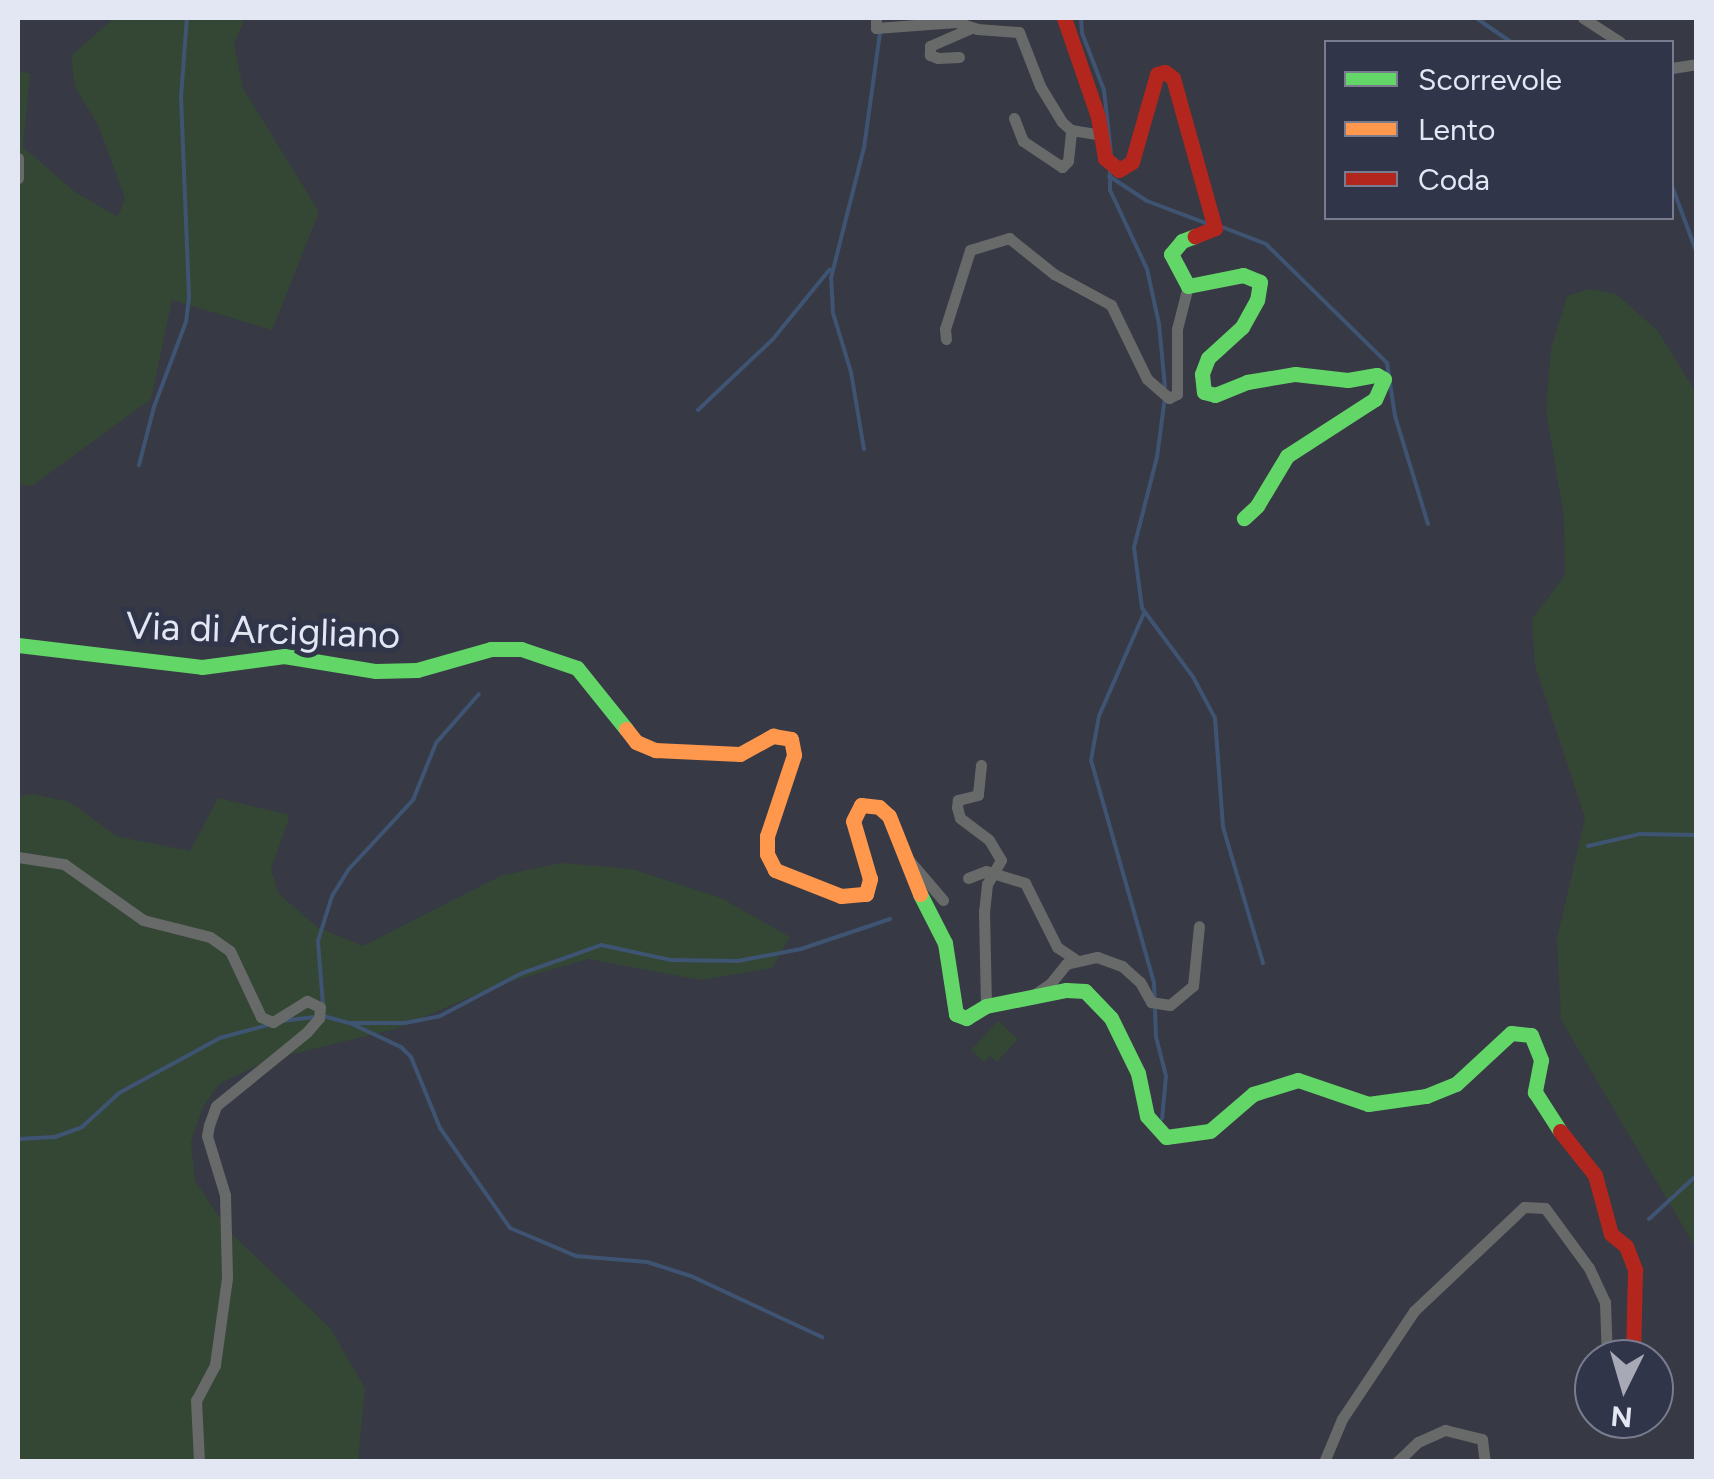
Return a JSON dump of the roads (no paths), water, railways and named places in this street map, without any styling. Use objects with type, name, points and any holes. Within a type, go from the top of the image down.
[{"type":"street","points":[[876,18],[876,28],[948,22],[1022,34],[1040,86],[1071,130],[1068,161],[1062,167],[1023,142],[1014,118]]},
{"type":"street","points":[[946,340],[970,250],[1009,238],[1054,274],[1112,305],[1147,379],[1158,393],[1169,398],[1177,394],[1176,329],[1188,286],[1171,254],[1182,241],[1215,228],[1172,78],[1165,72],[1158,74],[1132,162],[1119,170],[1105,158],[1102,135],[1064,18]]},
{"type":"street","points":[[1583,18],[1617,40]]},
{"type":"street","points":[[959,57],[930,55],[930,46],[972,28]]},
{"type":"street","points":[[1071,130],[1102,135]]},
{"type":"street","points":[[18,158],[18,178]]},
{"type":"street","points":[[1188,286],[1249,274],[1258,278],[1260,286],[1242,327],[1208,358],[1202,374],[1204,392],[1215,395],[1247,382],[1295,374],[1348,380],[1376,375],[1384,379],[1375,399],[1286,456],[1257,506],[1244,518]]},
{"type":"street","name":"Via di Arcigliano","points":[[18,644],[202,667],[284,656],[394,672],[428,668],[492,649],[522,649],[577,668],[636,742],[656,750],[740,754],[773,736],[792,740],[794,755],[766,845],[770,862],[786,878],[848,897],[866,894],[870,879],[853,821],[856,809],[866,804],[890,816],[944,942],[956,1014],[966,1018],[986,1006]]},
{"type":"street","points":[[981,765],[978,795],[958,800],[957,807],[960,818],[989,840],[1001,860],[997,874],[987,884],[983,918],[986,1006],[1078,988],[1099,1001],[1138,1072],[1147,1116],[1166,1137],[1210,1131],[1253,1094],[1298,1080],[1368,1104],[1426,1096],[1456,1084],[1510,1033],[1531,1035],[1541,1060],[1534,1092],[1544,1112],[1595,1176],[1611,1234],[1626,1246],[1635,1270],[1633,1339]]},
{"type":"street","points":[[902,851],[943,900]]},
{"type":"street","points":[[18,856],[64,864],[144,920],[210,937],[230,950],[261,1017],[273,1022],[307,1001],[319,1014],[216,1106],[209,1126],[207,1136],[225,1195],[227,1278],[215,1364],[196,1400],[199,1462]]},
{"type":"street","points":[[968,878],[986,871],[1025,884],[1058,947],[1075,959]]},
{"type":"street","points":[[1027,998],[1050,984],[1075,959],[1097,957],[1122,966],[1151,1002],[1170,1005],[1192,986],[1198,926]]},
{"type":"street","points":[[1324,1462],[1342,1419],[1414,1311],[1524,1207],[1546,1208],[1589,1268],[1605,1302],[1607,1339]]},
{"type":"street","points":[[1397,1462],[1418,1442],[1444,1430],[1482,1439],[1485,1462]]},
{"type":"waterway","points":[[139,465],[154,407],[186,322],[189,296],[181,97],[187,18]]},
{"type":"waterway","points":[[1081,18],[1082,33],[1104,90],[1111,153]]},
{"type":"waterway","points":[[1476,18],[1508,40]]},
{"type":"waterway","points":[[864,449],[851,372],[833,313],[831,278],[864,148],[880,32]]},
{"type":"waterway","points":[[1110,167],[1110,190],[1147,269],[1159,324],[1165,387]]},
{"type":"waterway","points":[[1109,176],[1147,201],[1208,224]]},
{"type":"waterway","points":[[1674,191],[1696,251]]},
{"type":"waterway","points":[[1222,227],[1266,244],[1387,363],[1395,416],[1428,524]]},
{"type":"waterway","points":[[698,410],[773,339],[830,269]]},
{"type":"waterway","points":[[1165,397],[1157,457],[1134,547],[1142,608],[1193,677],[1215,718],[1223,827],[1263,963]]},
{"type":"waterway","points":[[1144,613],[1099,716],[1091,760],[1154,983],[1156,1037],[1166,1076],[1162,1119]]},
{"type":"waterway","points":[[323,1005],[318,941],[332,896],[348,870],[413,800],[436,743],[479,694]]},
{"type":"waterway","points":[[1588,846],[1640,834],[1696,835]]},
{"type":"waterway","points":[[282,1021],[323,1016],[350,1023],[405,1023],[440,1016],[520,974],[601,945],[671,960],[738,961],[801,949],[890,919]]},
{"type":"waterway","points":[[350,1023],[401,1047],[411,1057],[440,1128],[510,1228],[576,1256],[647,1262],[691,1276],[822,1337]]},
{"type":"waterway","points":[[18,1139],[55,1137],[82,1127],[119,1093],[220,1038],[268,1025]]},
{"type":"waterway","points":[[1649,1219],[1696,1176]]}]
